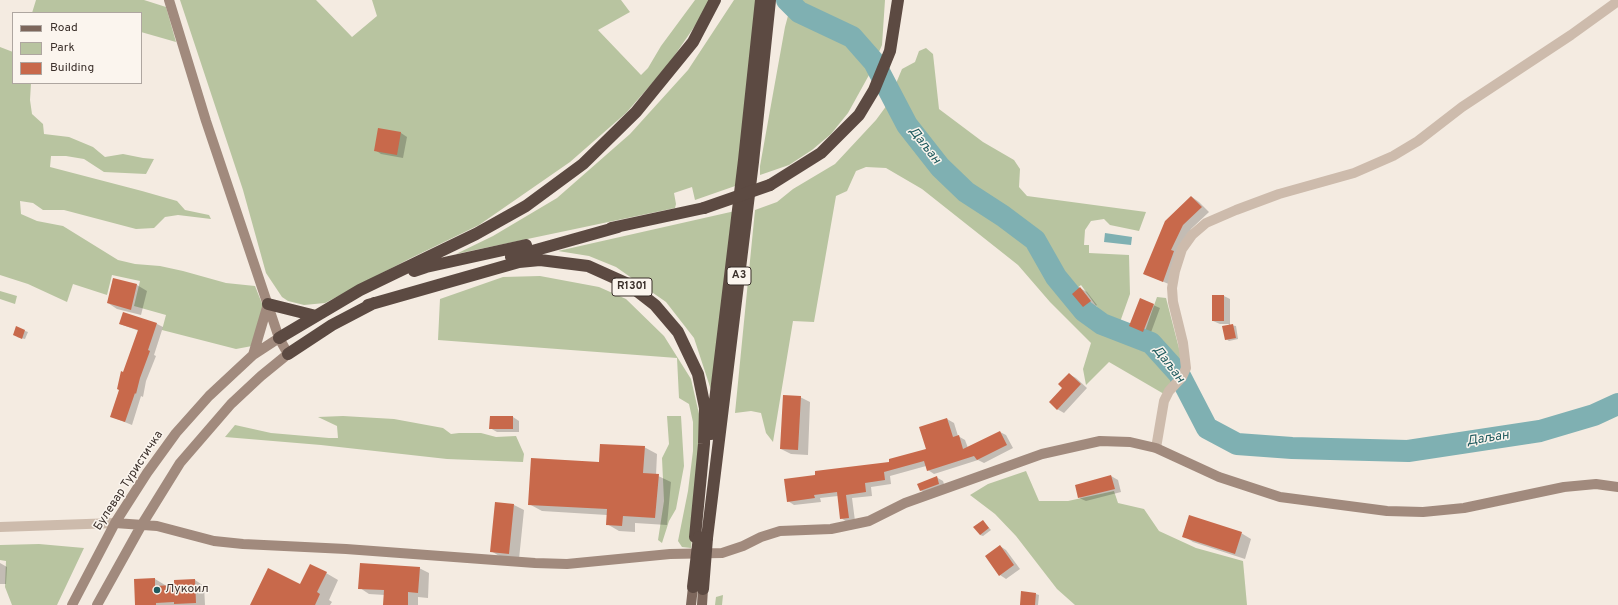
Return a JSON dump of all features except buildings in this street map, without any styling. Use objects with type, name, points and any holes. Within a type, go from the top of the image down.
[{"type":"highway","name":"R1301","points":[[279,338],[360,290],[476,234],[526,206],[583,164],[636,112],[693,42],[715,0]]},
{"type":"highway","name":"A3","points":[[700,537],[753,162],[768,14],[762,0]]},
{"type":"highway","name":"A3","points":[[698,588],[700,537],[742,176],[770,0]]},
{"type":"highway","points":[[768,14],[776,0]]},
{"type":"highway","name":"R1301","points":[[360,290],[426,267],[704,208],[770,185],[821,153],[859,115],[874,90],[890,51],[898,0]]},
{"type":"highway","name":"R1301","points":[[288,354],[332,325],[368,305],[423,281],[618,227]]},
{"type":"highway","name":"R1301","points":[[368,305],[519,262],[540,260],[588,266],[628,284],[655,305],[678,332],[698,374],[705,408],[700,537]]},
{"type":"highway","points":[[268,304],[316,316]]},
{"type":"main road","name":"A3","points":[[691,605],[698,588]]},
{"type":"main road","name":"A3","points":[[698,588],[702,605]]},
{"type":"street","points":[[169,0],[206,121],[279,338],[288,354]]},
{"type":"street","points":[[1156,448],[1164,401],[1169,391],[1182,376],[1186,368],[1172,288],[1175,271],[1182,249],[1192,235],[1206,223],[1236,210],[1279,194],[1354,173],[1393,156],[1418,142],[1462,107],[1540,56],[1618,1]]},
{"type":"street","points":[[253,355],[268,304]]},
{"type":"street","name":"Булевар Туристичка","points":[[72,605],[115,523],[147,473],[176,433],[209,396],[253,355],[279,338]]},
{"type":"street","name":"R1301","points":[[97,605],[141,526],[180,463],[204,433],[231,404],[261,376],[288,354]]},
{"type":"street","points":[[0,527],[115,523],[157,526],[214,541],[243,544],[362,550],[535,563],[567,564],[670,554],[722,553],[780,531],[831,529],[869,521],[905,503],[1042,454],[1100,441],[1130,442],[1156,448],[1219,477],[1280,497],[1387,511],[1423,512],[1464,508],[1564,487],[1596,484],[1618,487]]},
{"type":"green space","points":[[36,0],[144,0],[166,7],[176,42],[142,32],[142,12],[32,12]]},
{"type":"green space","points":[[180,0],[316,0],[352,37],[377,16],[372,0],[621,0],[630,12],[598,30],[641,75],[648,68],[661,46],[695,0],[710,0],[701,17],[668,65],[626,113],[570,162],[479,225],[409,259],[325,303],[304,305],[288,301],[282,297],[266,273],[243,190]]},
{"type":"green space","points":[[734,0],[758,0],[738,185],[695,200],[692,187],[674,193],[676,204],[675,208],[456,254],[493,236],[557,198],[630,134],[688,70]]},
{"type":"green space","points":[[790,0],[885,0],[882,45],[869,75],[848,113],[831,134],[812,150],[789,165],[760,175],[760,166]]},
{"type":"green space","points":[[0,47],[12,52],[12,84],[31,84],[30,100],[32,114],[43,124],[44,134],[69,137],[93,147],[105,157],[123,154],[154,159],[146,174],[104,172],[84,159],[66,156],[51,156],[50,167],[177,201],[185,210],[209,215],[211,219],[178,215],[165,217],[154,228],[136,229],[64,210],[43,210],[33,203],[20,201],[21,214],[37,221],[63,226],[118,260],[135,264],[160,266],[226,283],[255,286],[263,306],[252,346],[236,349],[162,330],[166,315],[134,306],[140,281],[112,275],[107,295],[73,284],[67,302],[28,284],[0,275]]},
{"type":"green space","points":[[926,48],[933,54],[939,109],[983,142],[1014,160],[1020,169],[1019,187],[1027,196],[1146,212],[1139,231],[1110,225],[1104,219],[1091,221],[1085,230],[1084,245],[1089,245],[1089,253],[1129,255],[1130,294],[1120,322],[1122,326],[1144,334],[1157,297],[1166,298],[1182,360],[1181,370],[1164,394],[1109,362],[1086,385],[1083,369],[1091,343],[1050,302],[1018,265],[922,189],[886,168],[866,167],[856,171],[847,191],[836,196],[814,322],[793,321],[773,442],[766,433],[761,413],[751,411],[735,413],[755,210],[777,202],[793,189],[835,164],[876,120],[887,105],[902,69],[915,62],[919,51]],"holes":[[[1081,285],[1102,314],[1093,323],[1078,311],[1066,297]]]},
{"type":"green space","points":[[735,211],[712,393],[694,338],[666,302],[616,267],[589,256],[558,251]]},
{"type":"green space","points":[[540,276],[599,287],[626,299],[664,336],[691,379],[699,414],[700,437],[691,548],[682,547],[678,541],[688,491],[693,451],[693,422],[689,404],[679,398],[677,358],[438,340],[440,299],[503,277]]},
{"type":"green space","points":[[0,291],[17,296],[15,304],[0,299]]},
{"type":"green space","points":[[343,416],[394,419],[443,428],[451,434],[481,433],[496,437],[516,436],[524,454],[523,462],[447,459],[321,445],[225,437],[235,425],[271,433],[338,438],[337,426],[318,417]]},
{"type":"green space","points":[[667,416],[681,416],[684,466],[676,509],[669,521],[662,543],[658,540],[664,501],[662,458],[669,444]]},
{"type":"green space","points":[[1026,471],[1039,501],[1068,501],[1114,491],[1118,503],[1144,509],[1159,531],[1196,548],[1243,561],[1247,605],[1075,605],[1057,589],[1016,536],[995,514],[970,495],[988,484]]},
{"type":"green space","points":[[39,544],[84,548],[57,605],[12,605],[5,587],[6,561],[0,560],[0,545]]},
{"type":"green space","points":[[723,595],[722,605],[715,605],[716,597]]},
{"type":"water","points":[[1105,233],[1132,237],[1131,245],[1104,242]]},
{"type":"waterway","name":"Даљан","points":[[787,0],[799,12],[852,37],[874,62],[907,125],[940,167],[966,192],[1003,216],[1035,240],[1056,277],[1084,311],[1102,324],[1151,343],[1179,374],[1207,428],[1237,444],[1292,448],[1408,451],[1540,431],[1594,415],[1618,404]]},
{"type":"place","name":"Лукоил","points":[[157,590]]}]
